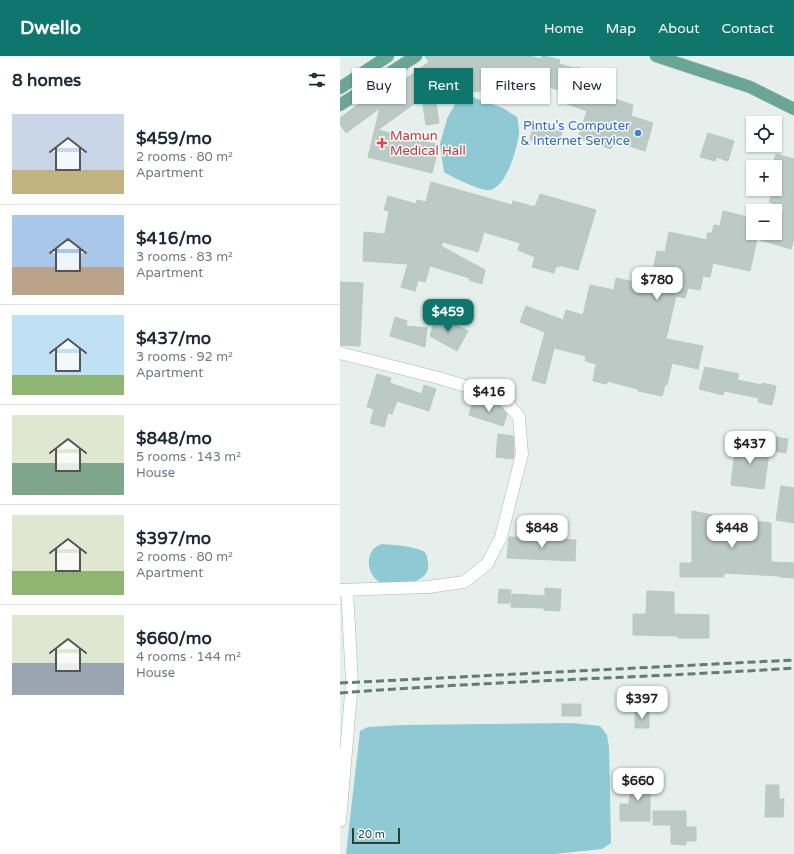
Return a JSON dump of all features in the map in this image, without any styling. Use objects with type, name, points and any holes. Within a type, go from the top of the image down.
[{"type":"main road","points":[[340,88],[388,56]]},
{"type":"main road","points":[[340,105],[416,56]]},
{"type":"main road","points":[[656,56],[750,87],[794,110]]},
{"type":"street","points":[[340,353],[439,378],[502,397],[519,417],[522,454],[500,538],[488,564],[464,582],[428,587],[343,590],[352,682],[340,821]]},
{"type":"water","points":[[473,97],[481,100],[481,104],[492,104],[503,108],[517,117],[519,132],[514,157],[506,175],[501,183],[495,188],[485,190],[459,180],[444,172],[440,144],[447,119],[455,104],[473,104]]},
{"type":"water","points":[[382,544],[419,549],[427,555],[428,570],[424,576],[411,582],[394,584],[379,582],[371,573],[369,561],[372,551]]},
{"type":"water","points":[[573,723],[600,726],[607,735],[609,747],[611,843],[602,849],[554,854],[346,854],[360,731],[368,727],[403,725]]},
{"type":"building","points":[[425,56],[530,56],[541,59],[542,56],[545,56],[560,60],[559,64],[574,68],[558,68],[558,90],[550,87],[550,68],[481,68],[481,90],[479,90],[479,92],[473,91],[473,68],[421,68],[429,62]]},
{"type":"building","points":[[414,73],[414,104],[378,130],[439,145],[432,173],[368,157],[380,108],[346,133],[340,124],[340,118],[358,104],[406,104],[406,78]]},
{"type":"building","points":[[616,99],[633,105],[631,116],[653,123],[645,151],[614,141],[611,149],[578,138],[587,111],[567,104],[616,104]]},
{"type":"building","points":[[423,104],[436,104],[439,123],[426,125]]},
{"type":"building","points":[[533,126],[562,132],[559,145],[530,140]]},
{"type":"building","points":[[708,133],[734,141],[728,161],[716,157],[715,161],[700,157]]},
{"type":"building","points":[[776,154],[794,159],[794,238],[791,249],[760,240],[782,240],[782,214],[784,207],[782,206],[782,204],[769,202],[771,196],[782,196],[782,160],[774,160]]},
{"type":"building","points":[[431,182],[512,205],[513,201],[535,207],[540,194],[596,210],[578,270],[559,265],[559,267],[556,266],[554,273],[532,267],[535,257],[518,250],[520,243],[484,232],[478,252],[443,242],[441,246],[485,270],[482,284],[469,280],[470,278],[430,266],[425,282],[418,280],[415,291],[401,287],[408,264],[363,261],[364,232],[385,234],[389,211],[384,210],[388,196],[416,204],[417,200],[426,202]]},
{"type":"building","points":[[723,211],[746,217],[746,240],[757,240],[750,271],[713,263],[710,277],[703,276],[700,290],[688,288],[685,298],[676,296],[666,339],[703,346],[698,369],[672,363],[667,385],[665,385],[662,396],[638,391],[638,389],[607,381],[607,384],[593,381],[596,364],[585,361],[586,356],[554,348],[545,384],[532,380],[545,332],[520,322],[526,306],[563,320],[566,310],[583,315],[590,285],[614,290],[616,278],[648,285],[651,270],[653,271],[657,251],[665,252],[669,232],[707,240],[707,233],[712,233],[714,225],[720,226]]},
{"type":"building","points":[[340,282],[363,283],[360,346],[340,345]]},
{"type":"building","points":[[437,314],[468,331],[457,351],[430,336]]},
{"type":"building","points":[[395,317],[407,321],[406,326],[427,328],[425,347],[390,336]]},
{"type":"building","points":[[705,367],[739,374],[737,380],[776,386],[772,405],[758,402],[759,398],[724,391],[723,395],[699,389]]},
{"type":"building","points":[[377,374],[391,378],[390,383],[422,394],[424,385],[436,389],[429,411],[397,401],[392,414],[388,413],[384,427],[370,423],[374,409],[367,407]]},
{"type":"building","points":[[473,402],[487,406],[489,402],[500,406],[507,414],[503,426],[469,415]]},
{"type":"building","points":[[498,434],[513,436],[513,459],[496,457]]},
{"type":"building","points":[[776,437],[788,439],[786,453],[774,451]]},
{"type":"building","points":[[736,441],[770,445],[764,489],[731,485]]},
{"type":"building","points":[[781,486],[794,488],[794,523],[776,520]]},
{"type":"building","points":[[692,511],[727,518],[771,523],[771,562],[794,563],[794,578],[724,573],[724,577],[680,577],[680,563],[692,563]]},
{"type":"building","points":[[509,537],[576,540],[575,561],[507,558]]},
{"type":"building","points":[[545,588],[561,589],[560,611],[544,610],[544,608],[511,607],[512,594],[545,596]]},
{"type":"building","points":[[499,589],[511,590],[510,603],[498,603]]},
{"type":"building","points":[[647,591],[674,592],[674,614],[709,615],[709,638],[678,638],[678,636],[633,635],[633,614],[646,614]]},
{"type":"building","points":[[562,704],[581,704],[581,716],[562,716]]},
{"type":"building","points":[[635,712],[649,712],[649,728],[635,728]]},
{"type":"building","points":[[637,776],[650,776],[650,821],[620,821],[620,804],[629,804],[630,789],[637,789]]},
{"type":"building","points":[[766,785],[779,785],[779,799],[784,799],[783,817],[765,817]]},
{"type":"building","points":[[653,811],[686,811],[686,827],[696,827],[696,841],[686,841],[686,845],[671,844],[671,825],[653,825]]},
{"type":"railway","points":[[340,683],[794,660]]},
{"type":"railway","points":[[340,693],[453,685],[794,668]]},
{"type":"place","name":"Pintu's Computer & Internet Service","points":[[638,133]]},
{"type":"place","name":"Mamun Medical Hall","points":[[382,143]]}]
